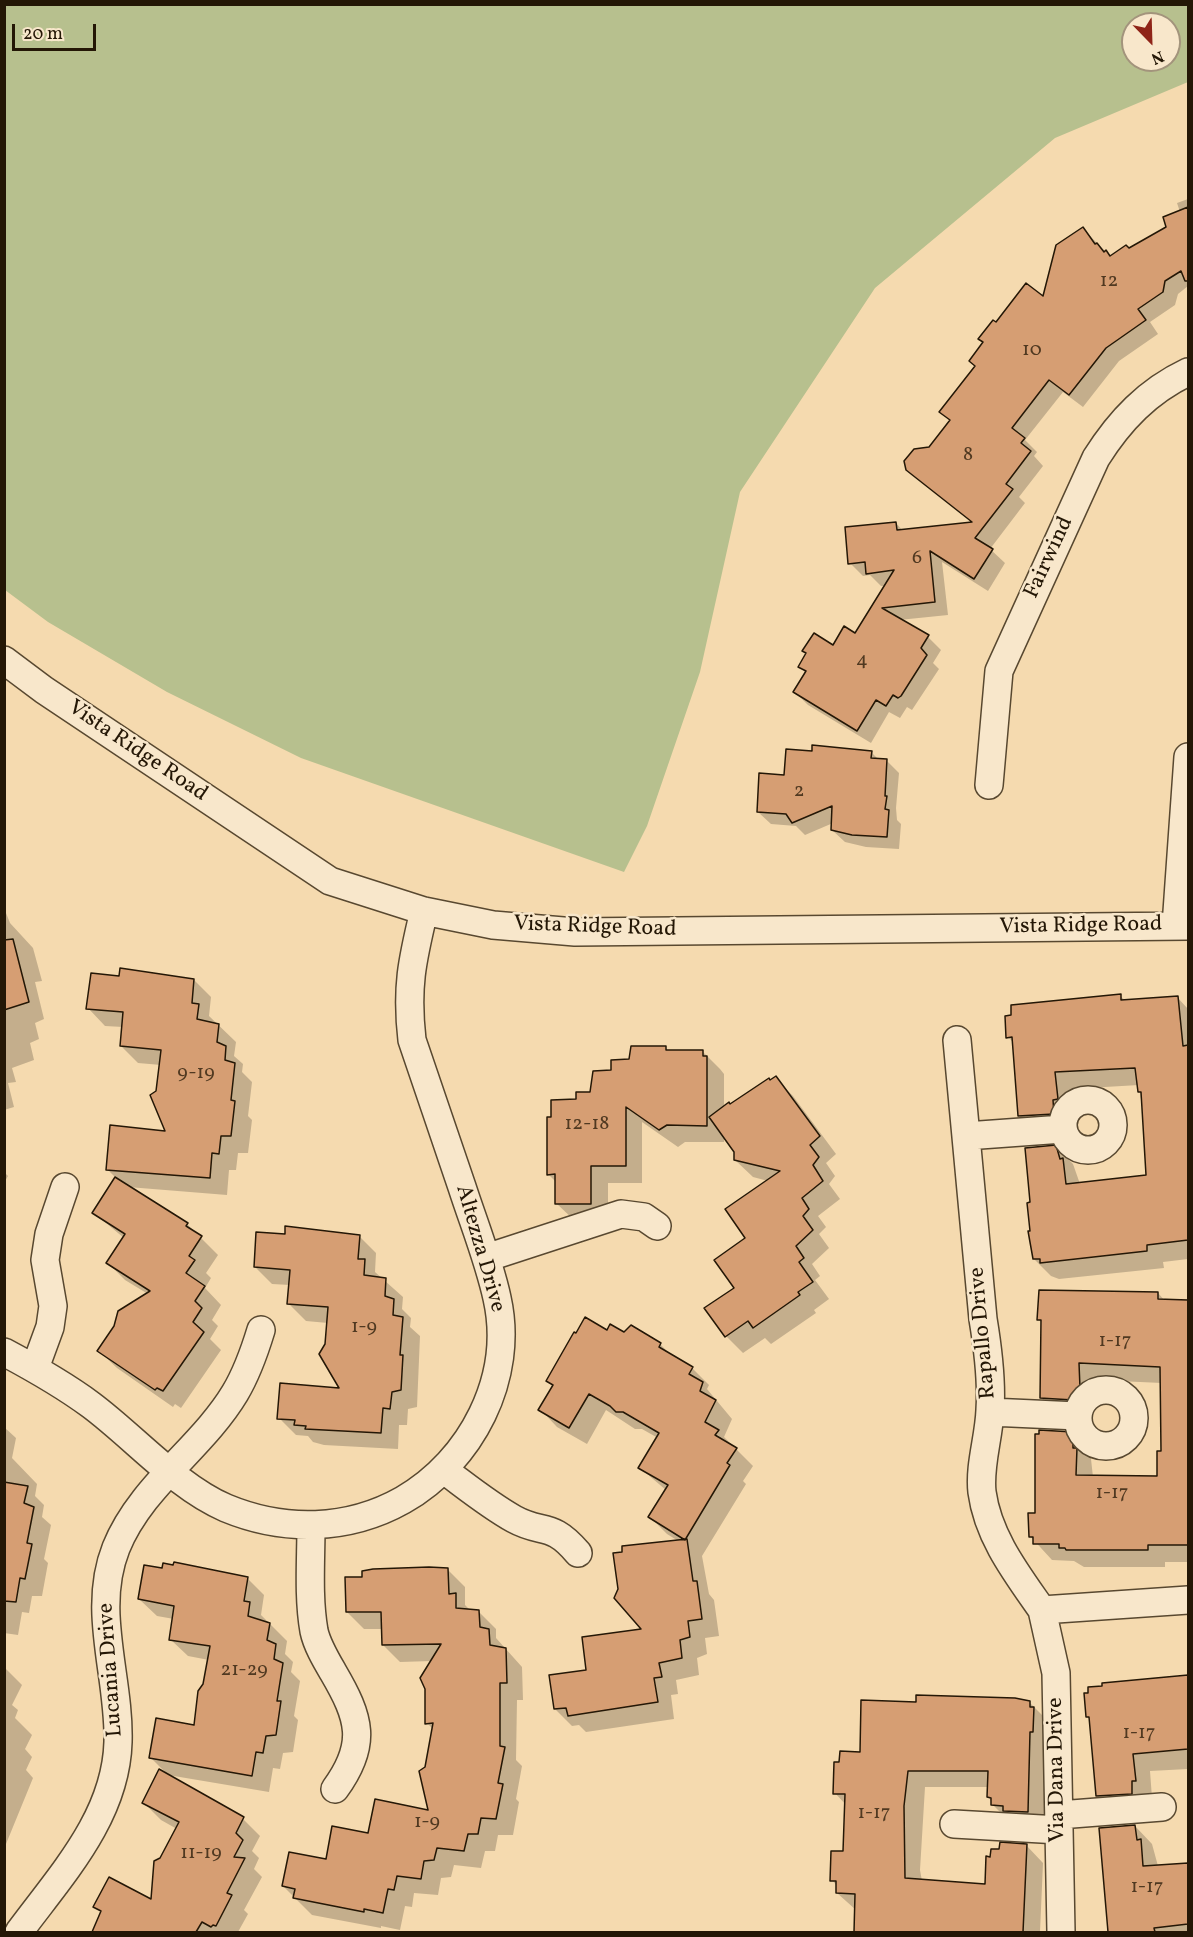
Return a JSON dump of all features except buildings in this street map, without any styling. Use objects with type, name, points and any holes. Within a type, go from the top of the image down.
[{"type":"street","name":"Fairwind","points":[[989,785],[999,671],[1096,458],[1112,432],[1140,402],[1188,372]]},
{"type":"street","name":"Vista Ridge Road","points":[[4,660],[44,690],[330,881],[424,911],[493,925],[575,932],[1182,926]]},
{"type":"street","points":[[1182,926],[1188,758]]},
{"type":"street","name":"Altezza Drive","points":[[4,1352],[35,1368],[91,1405],[170,1470],[225,1507],[264,1521],[311,1526],[352,1522],[388,1508],[425,1487],[444,1470],[466,1444],[485,1409],[497,1371],[500,1320],[498,1300],[486,1258],[412,1040],[408,1003],[410,978],[424,911]]},
{"type":"street","name":"Rapallo Drive","points":[[957,1040],[983,1319],[989,1357],[990,1412],[983,1451],[982,1493],[1004,1554],[1042,1610]]},
{"type":"street","points":[[966,1136],[1064,1129]]},
{"type":"street","points":[[35,1368],[50,1327],[53,1306],[45,1260],[49,1234],[65,1187]]},
{"type":"street","points":[[486,1258],[621,1214],[644,1217],[657,1226]]},
{"type":"street","name":"Lucania Drive","points":[[19,1932],[88,1838],[103,1808],[113,1776],[118,1743],[116,1699],[105,1620],[107,1584],[116,1549],[132,1516],[234,1395],[252,1361],[261,1330]]},
{"type":"street","points":[[990,1412],[1078,1416]]},
{"type":"street","points":[[444,1470],[518,1521],[548,1528],[565,1538],[578,1553]]},
{"type":"street","points":[[311,1526],[312,1611],[315,1633],[326,1659],[349,1698],[356,1724],[357,1749],[350,1770],[335,1789]]},
{"type":"street","points":[[1042,1610],[1188,1600]]},
{"type":"street","name":"Via Dana Drive","points":[[1042,1610],[1056,1673],[1061,1932]]},
{"type":"street","points":[[954,1824],[1059,1822],[1162,1807]]},
{"type":"green space","points":[[4,5],[1188,5],[1188,82],[1055,138],[875,288],[740,492],[700,672],[647,826],[624,872],[301,758],[167,692],[48,622],[5,590]]}]
